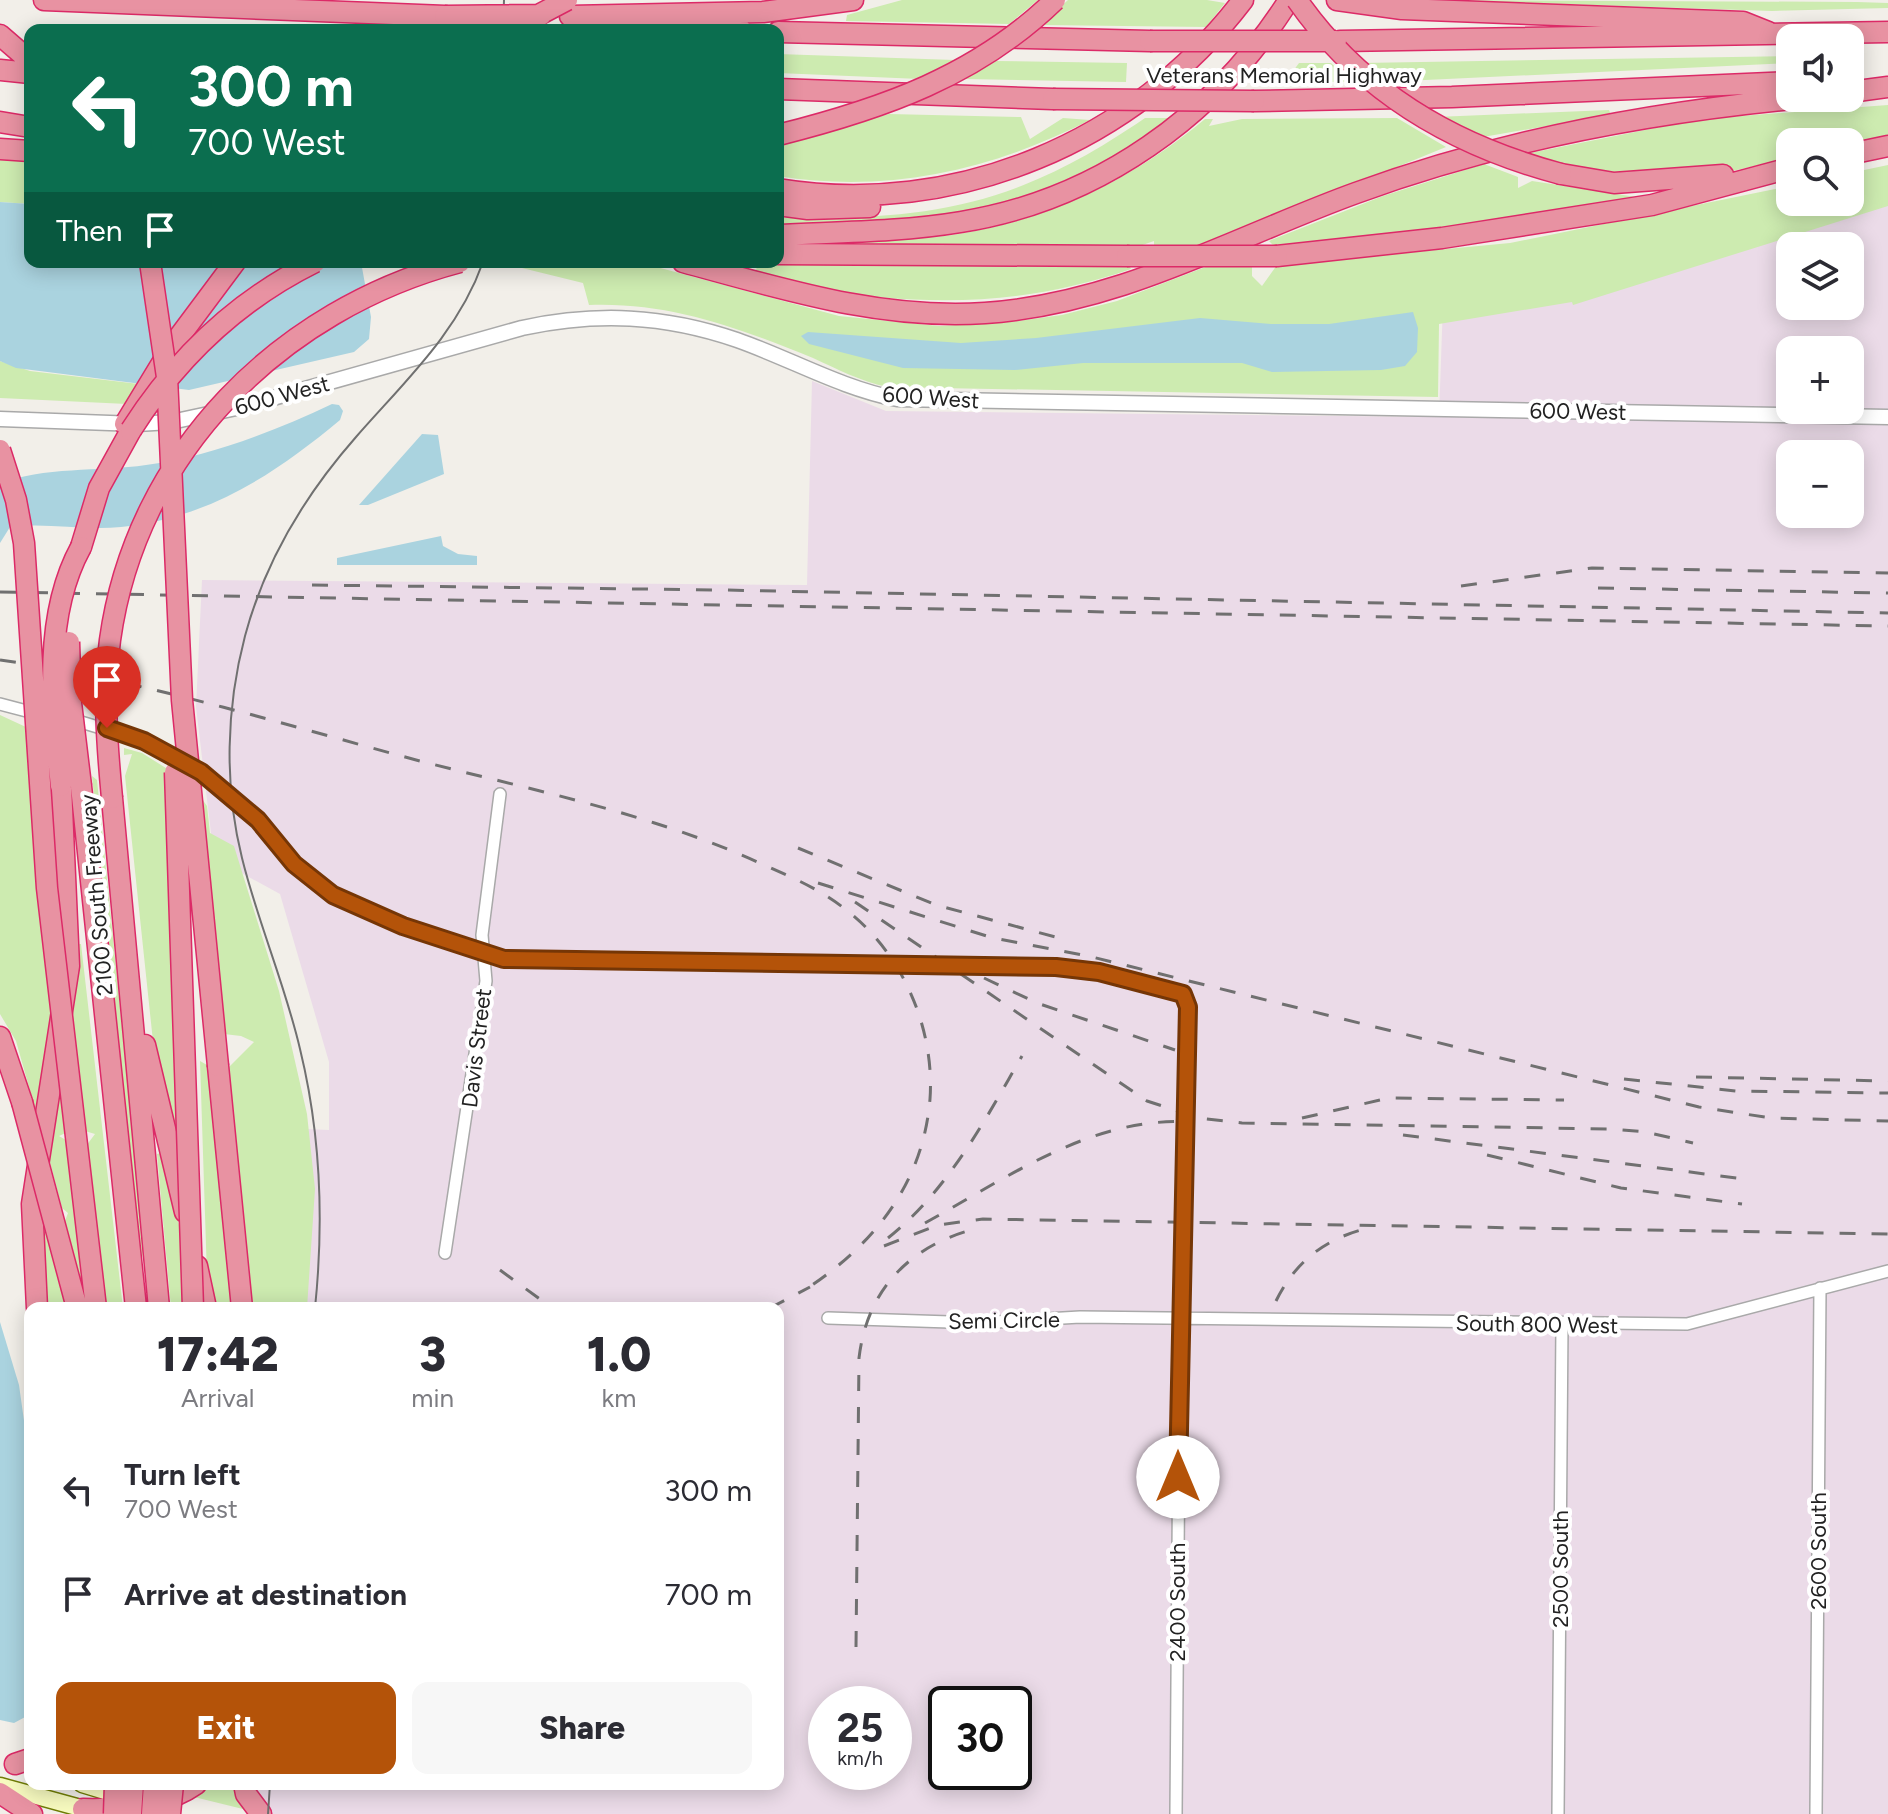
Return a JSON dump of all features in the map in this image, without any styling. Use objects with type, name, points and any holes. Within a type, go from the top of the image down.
[{"type":"highway","points":[[44,0],[445,16],[541,15],[568,8],[763,12],[853,0]]},
{"type":"highway","points":[[784,133],[861,114],[929,88],[998,48],[1055,0]]},
{"type":"highway","points":[[784,205],[842,210],[911,203],[1043,157],[1111,121],[1190,61],[1243,0]]},
{"type":"highway","points":[[784,244],[964,221],[1020,208],[1084,184],[1161,139],[1217,91],[1256,48],[1289,0]]},
{"type":"highway","points":[[1297,0],[1336,47],[1371,80],[1442,130],[1503,158],[1561,174],[1614,183],[1698,178],[1776,169]]},
{"type":"highway","points":[[1337,0],[1402,9],[1743,22],[1776,35]]},
{"type":"highway","points":[[526,24],[568,8],[694,24]]},
{"type":"highway","name":"Veterans Memorial Highway","points":[[784,32],[1150,41],[1776,36]]},
{"type":"highway","name":"Veterans Memorial Highway","points":[[1864,33],[1888,32]]},
{"type":"highway","points":[[0,35],[24,56]]},
{"type":"highway","points":[[0,70],[24,71]]},
{"type":"highway","points":[[1864,78],[1888,77]]},
{"type":"highway","name":"Veterans Memorial Highway","points":[[784,89],[1053,99],[1254,101],[1452,97],[1776,83]]},
{"type":"highway","points":[[1864,90],[1888,87]]},
{"type":"highway","points":[[705,268],[802,295],[871,309],[939,314],[1027,309],[1084,298],[1140,282],[1357,193],[1506,146],[1660,114],[1776,101]]},
{"type":"highway","points":[[1864,151],[1888,146]]},
{"type":"highway","points":[[0,149],[24,151]]},
{"type":"highway","points":[[784,244],[1127,256],[1277,256],[1442,238],[1652,205],[1776,171]]},
{"type":"highway","points":[[784,189],[864,195],[970,182]]},
{"type":"highway","points":[[151,268],[167,377],[183,716],[241,1302]]},
{"type":"highway","points":[[119,447],[125,424],[153,376],[231,268]]},
{"type":"highway","points":[[119,447],[164,383],[211,333],[262,293],[305,268]]},
{"type":"highway","name":"2100 South Freeway","points":[[158,1302],[112,798],[106,700],[114,615],[145,520],[180,457],[233,390],[295,336],[372,292],[442,268]]},
{"type":"highway","name":"2100 South Freeway","points":[[119,447],[99,488],[81,547],[69,614],[68,656],[71,786],[135,1302]]},
{"type":"highway","points":[[0,450],[16,500],[24,543],[47,888],[95,1302]]},
{"type":"highway","points":[[177,572],[173,679],[193,1302]]},
{"type":"highway","points":[[37,1302],[32,1204],[69,966],[71,786]]},
{"type":"highway","points":[[121,911],[147,1058],[205,1302]]},
{"type":"highway","points":[[0,1037],[76,1302]]},
{"type":"highway","points":[[119,1790],[139,1808]]},
{"type":"highway","points":[[119,1790],[139,1808]]},
{"type":"highway","points":[[170,1814],[172,1790]]},
{"type":"highway","points":[[83,1809],[139,1808],[178,1797],[188,1790]]},
{"type":"highway","points":[[245,1790],[261,1814]]},
{"type":"highway","points":[[0,1793],[32,1814]]},
{"type":"main road","points":[[0,1786],[104,1814]]},
{"type":"main road","points":[[139,1808],[184,1814]]},
{"type":"street","name":"600 West","points":[[0,419],[137,424],[171,422],[241,407],[522,328],[567,318],[610,316],[670,320],[738,341],[850,387],[897,399],[1888,417]]},
{"type":"street","points":[[0,704],[89,723],[161,750],[201,772],[258,820],[294,864],[333,895],[363,911],[484,954]]},
{"type":"street","name":"Davis Street","points":[[445,1253],[486,981],[483,920],[500,794]]},
{"type":"street","name":"2400 South","points":[[484,954],[504,959],[1056,967],[1099,972],[1183,994],[1188,1007],[1180,1319],[1176,1814]]},
{"type":"street","name":"South 800 West","points":[[1180,1319],[1687,1324],[1888,1271]]},
{"type":"street","name":"2600 South","points":[[1816,1814],[1820,1288]]},
{"type":"street","name":"Semi Circle","points":[[828,1318],[980,1323],[1080,1317],[1180,1319]]},
{"type":"street","name":"2500 South","points":[[1558,1814],[1562,1324]]},
{"type":"shaded area","points":[[1888,182],[1888,1814],[251,1814],[254,1790],[784,1790],[784,1302],[298,1302],[306,1129],[329,1130],[329,1062],[280,894],[214,858],[196,707],[202,580],[807,585],[812,381],[886,411],[1439,417],[1443,303],[1794,216],[1864,216],[1864,195]]},
{"type":"green space","points":[[902,0],[1038,0],[1009,24],[846,21],[847,15]]},
{"type":"green space","points":[[1068,0],[1207,0],[1225,3],[1206,27],[1041,25]]},
{"type":"green space","points":[[1439,0],[1857,2],[1888,3],[1888,8],[1772,11]]},
{"type":"green space","points":[[784,54],[955,60],[920,79],[784,73]]},
{"type":"green space","points":[[1776,56],[1776,64],[1383,82],[1361,63]]},
{"type":"green space","points":[[995,61],[1127,63],[1126,82],[964,79]]},
{"type":"green space","points":[[1299,63],[1331,63],[1351,82],[1285,82]]},
{"type":"green space","points":[[1888,105],[1888,137],[1864,142],[1864,128],[1776,128],[1776,161],[1728,172],[1603,174],[1520,155],[1700,119],[1794,112],[1864,112],[1864,107]]},
{"type":"green space","points":[[1609,110],[1611,115],[1477,138],[1436,117]]},
{"type":"green space","points":[[889,114],[1021,117],[1030,139],[1063,118],[1090,120],[1053,138],[977,164],[938,174],[859,182],[784,177],[784,142]]},
{"type":"green space","points":[[1145,118],[1174,118],[1101,163],[1050,187],[996,205],[921,218],[784,225],[784,217],[882,216],[971,202],[1013,189],[1099,148]]},
{"type":"green space","points":[[1397,118],[1446,147],[1191,251],[1154,251],[1154,241],[1128,250],[850,246],[884,239],[952,235],[1021,220],[1055,208],[1118,179],[1205,119],[1213,119],[1209,126],[1242,119]]},
{"type":"green space","points":[[0,158],[24,160],[24,204],[0,202]]},
{"type":"green space","points":[[1484,164],[1518,177],[1518,188],[1532,181],[1643,198],[1642,204],[1277,249],[1269,241],[1383,196]]},
{"type":"green space","points":[[1888,165],[1888,206],[1864,214],[1864,170]]},
{"type":"green space","points":[[1776,189],[1776,216],[1856,216],[1805,232],[1776,232],[1776,241],[1573,305],[1572,302],[1439,324],[1438,397],[887,387],[704,319],[648,308],[589,305],[583,283],[522,268],[660,268],[839,316],[939,326],[1062,315],[1117,301],[1208,266],[1252,266],[1252,276],[1262,286],[1277,265],[1510,243]]},
{"type":"green space","points":[[784,262],[1130,266],[1131,269],[1053,290],[1014,296],[938,300],[818,290],[816,286],[754,272],[757,268],[784,268]]},
{"type":"green space","points":[[0,361],[30,371],[139,384],[127,404],[0,398]]},
{"type":"green space","points":[[0,715],[28,728],[56,1015],[37,1115],[16,1041],[0,1014]]},
{"type":"green space","points":[[124,748],[142,753],[169,770],[183,1179],[154,1051],[125,776],[132,754],[124,755]]},
{"type":"green space","points":[[92,776],[97,780],[146,1264],[139,1248]]},
{"type":"green space","points":[[202,799],[207,806],[210,833],[234,846],[279,991],[307,1114],[315,1189],[307,1302],[251,1302],[229,1067],[254,1042],[241,1036],[224,1034]]},
{"type":"green space","points":[[75,944],[81,944],[122,1302],[103,1302],[86,1146],[95,1134],[85,1131],[71,1011]]},
{"type":"green space","points":[[200,1061],[214,1069],[236,1302],[214,1302],[207,1276]]},
{"type":"green space","points":[[61,1062],[70,1131],[59,1136],[71,1143],[86,1280],[81,1280],[65,1221],[68,1213],[62,1208],[46,1147]]},
{"type":"green space","points":[[161,1153],[185,1249],[187,1302],[170,1302],[157,1154]]},
{"type":"green space","points":[[40,1206],[68,1302],[44,1302]]},
{"type":"green space","points":[[204,1790],[239,1790],[247,1810],[194,1797]]},
{"type":"water","points":[[0,202],[24,204],[24,268],[362,268],[371,317],[369,339],[354,352],[189,390],[16,368],[0,361]]},
{"type":"water","points":[[1413,312],[1418,328],[1417,352],[1405,366],[1381,370],[1272,372],[1242,363],[1083,363],[1015,370],[903,368],[809,344],[801,336],[808,332],[961,343],[1036,338],[1200,318],[1271,324],[1329,324]]},
{"type":"water","points":[[332,404],[339,405],[343,411],[340,420],[265,476],[211,504],[153,522],[121,527],[10,527],[0,543],[0,484],[34,474],[128,467],[193,456],[264,433]]},
{"type":"water","points":[[422,434],[438,435],[444,474],[368,505],[359,505]]},
{"type":"water","points":[[441,536],[443,546],[458,554],[477,556],[477,565],[337,565],[337,558]]},
{"type":"water","points":[[0,1322],[19,1385],[24,1421],[24,1718],[14,1723],[0,1720]]},
{"type":"tram line","points":[[503,24],[504,0]]},
{"type":"tram line","points":[[315,1302],[320,1210],[312,1114],[294,1025],[248,882],[236,831],[230,775],[234,691],[253,608],[289,530],[337,459],[428,356],[459,312],[480,268]]},
{"type":"tram line","points":[[268,1814],[270,1790]]},
{"type":"railway","points":[[1461,586],[1592,568],[1888,573]]},
{"type":"railway","points":[[312,585],[1888,613]]},
{"type":"railway","points":[[1598,588],[1888,593]]},
{"type":"railway","points":[[0,592],[1888,626]]},
{"type":"railway","points":[[0,660],[159,691],[636,817],[721,846],[762,864],[815,889],[845,909],[883,947],[911,994],[927,1045],[930,1099],[917,1160],[889,1212],[849,1256],[800,1293]]},
{"type":"railway","points":[[798,848],[936,905],[1063,939]]},
{"type":"railway","points":[[818,883],[993,938],[1088,956],[1699,1107],[1771,1118],[1888,1121]]},
{"type":"railway","points":[[855,902],[1147,1101],[1199,1118],[1242,1123],[1612,1129],[1646,1132],[1693,1143]]},
{"type":"railway","points":[[984,978],[1037,1003],[1175,1050]]},
{"type":"railway","points":[[888,1238],[947,1177],[979,1130],[1022,1056]]},
{"type":"railway","points":[[1696,1077],[1888,1081]]},
{"type":"railway","points":[[1624,1079],[1736,1091],[1888,1093]]},
{"type":"railway","points":[[1302,1118],[1389,1098],[1564,1100]]},
{"type":"railway","points":[[925,1223],[1019,1170],[1085,1139],[1154,1123],[1190,1122]]},
{"type":"railway","points":[[1403,1135],[1744,1179]]},
{"type":"railway","points":[[1487,1155],[1621,1188],[1742,1204]]},
{"type":"railway","points":[[884,1246],[938,1225],[983,1219],[1888,1234]]},
{"type":"railway","points":[[856,1647],[859,1358],[864,1333],[872,1311],[896,1273],[933,1245],[979,1228]]},
{"type":"railway","points":[[1276,1301],[1291,1276],[1311,1256],[1334,1241],[1361,1230]]},
{"type":"railway","points":[[500,1270],[544,1302]]},
{"type":"railway","points":[[781,1302],[810,1287]]},
{"type":"route","points":[[107,728],[144,741],[201,772],[258,820],[314,883],[333,895],[363,911],[403,926],[457,941],[484,954],[504,959],[1056,967],[1099,972],[1183,994],[1188,1007],[1178,1477]]}]
